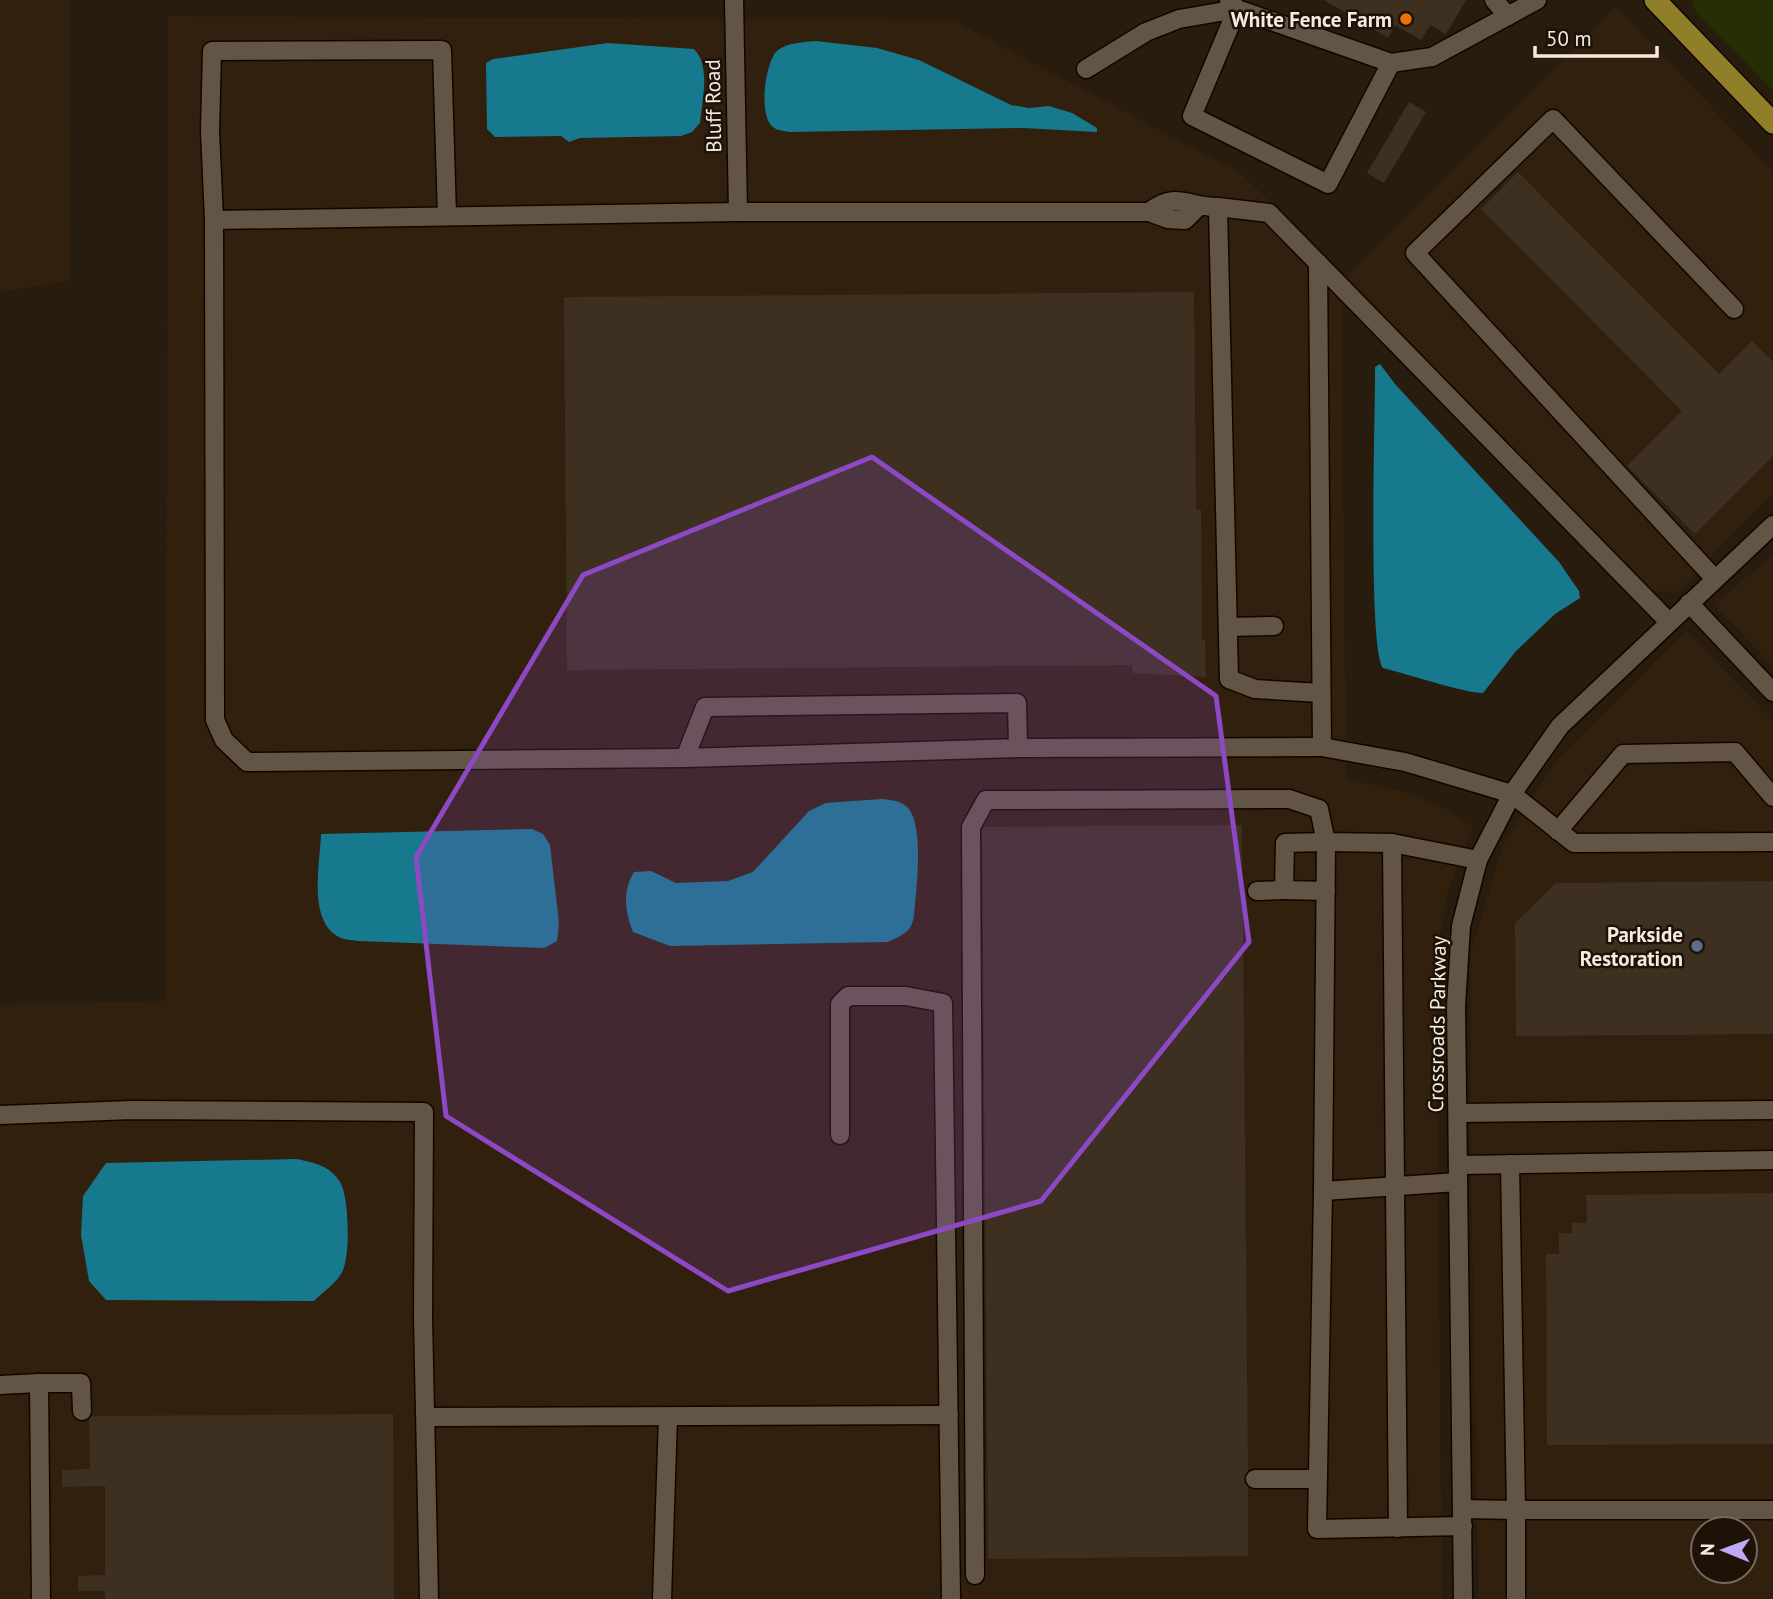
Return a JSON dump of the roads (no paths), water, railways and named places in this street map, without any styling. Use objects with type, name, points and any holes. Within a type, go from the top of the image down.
[{"type":"main road","points":[[1655,0],[1773,123]]},
{"type":"street","name":"Bluff Road","points":[[734,0],[738,212]]},
{"type":"street","points":[[1494,0],[1508,16]]},
{"type":"street","points":[[1086,69],[1146,32],[1179,19],[1233,4],[1391,63],[1432,57],[1537,0]]},
{"type":"street","points":[[1233,4],[1192,116],[1328,184],[1391,63]]},
{"type":"street","points":[[447,216],[442,50],[212,51],[210,131],[214,220],[215,720],[224,740],[247,762],[685,758],[1018,748],[1322,747],[1405,762],[1512,794],[1574,843],[1773,842]]},
{"type":"street","points":[[1715,579],[1415,253],[1553,119],[1734,309]]},
{"type":"street","points":[[214,220],[738,212],[1149,212],[1163,201],[1183,199],[1198,208],[1218,207],[1269,213],[1669,622]]},
{"type":"street","points":[[1218,207],[1228,679],[1255,689],[1321,693]]},
{"type":"street","points":[[1318,263],[1322,747]]},
{"type":"street","name":"Crossroads Parkway","points":[[1463,1599],[1456,1006],[1461,926],[1478,860],[1512,794],[1560,726],[1773,525]]},
{"type":"street","points":[[1689,603],[1773,692]]},
{"type":"street","points":[[1227,627],[1274,626]]},
{"type":"street","points":[[685,758],[705,707],[1017,703],[1018,748]]},
{"type":"street","points":[[1558,831],[1623,754],[1735,752],[1773,797]]},
{"type":"street","points":[[975,1575],[971,827],[986,800],[1289,799],[1318,809],[1326,842],[1326,891],[1317,1529],[1398,1528],[1516,1510],[1773,1510]]},
{"type":"street","points":[[1284,890],[1285,843],[1392,843],[1478,860]]},
{"type":"street","points":[[1392,843],[1398,1528]]},
{"type":"street","points":[[1257,891],[1326,891]]},
{"type":"street","points":[[840,1135],[840,1004],[848,996],[906,996],[943,1003],[951,1599]]},
{"type":"street","points":[[1458,1113],[1773,1110]]},
{"type":"street","points":[[0,1115],[132,1111],[424,1112],[423,1318],[429,1599]]},
{"type":"street","points":[[1323,1191],[1394,1185],[1510,1164],[1773,1160]]},
{"type":"street","points":[[1510,1164],[1516,1599]]},
{"type":"street","points":[[39,1383],[41,1599]]},
{"type":"street","points":[[0,1385],[82,1383],[82,1411]]},
{"type":"street","points":[[426,1417],[948,1415]]},
{"type":"street","points":[[662,1599],[668,1417]]},
{"type":"street","points":[[1255,1479],[1318,1479]]},
{"type":"water","points":[[816,41],[877,48],[919,60],[1011,105],[1029,108],[1049,106],[1072,113],[1097,128],[1097,132],[1023,128],[789,132],[776,129],[768,121],[765,101],[767,76],[773,56],[786,46]]},
{"type":"water","points":[[608,43],[694,49],[702,65],[704,84],[700,123],[692,132],[681,136],[580,138],[569,142],[561,136],[495,137],[487,129],[486,63],[493,59]]},
{"type":"water","points":[[1380,364],[1395,384],[1559,562],[1579,591],[1580,598],[1555,614],[1516,651],[1483,693],[1450,687],[1383,668],[1378,651],[1375,620],[1373,531],[1375,367]]},
{"type":"water","points":[[881,799],[895,801],[907,807],[913,816],[918,842],[913,921],[909,929],[898,937],[888,942],[670,946],[633,932],[626,902],[634,872],[651,871],[676,883],[728,881],[753,872],[809,811],[826,803]]},
{"type":"water","points":[[532,829],[543,834],[550,845],[559,923],[557,941],[544,948],[347,940],[328,928],[322,917],[318,889],[321,834]]},
{"type":"water","points":[[296,1159],[315,1163],[333,1173],[341,1184],[346,1202],[348,1243],[344,1267],[335,1281],[314,1301],[106,1300],[89,1281],[81,1235],[83,1196],[106,1163]]},
{"type":"place","name":"White Fence Farm","points":[[1406,19]]},
{"type":"place","name":"Parkside Restoration","points":[[1697,946]]}]
